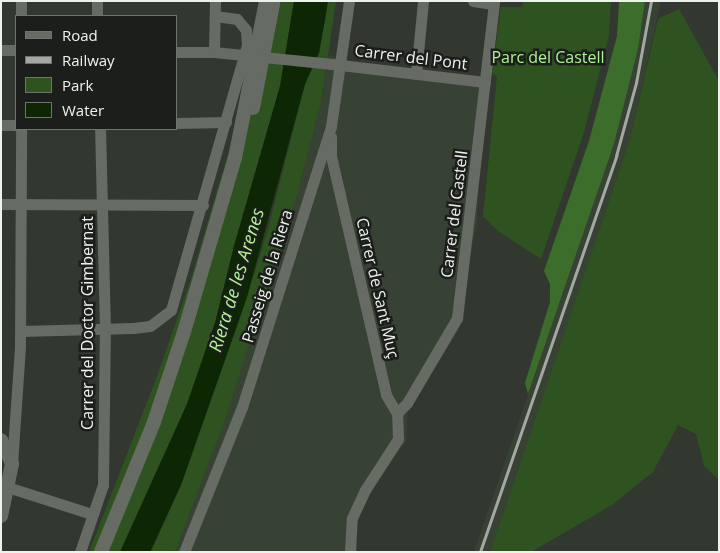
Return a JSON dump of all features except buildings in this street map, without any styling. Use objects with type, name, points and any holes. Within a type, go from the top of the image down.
[{"type":"main road","points":[[235,158],[266,1]]},
{"type":"main road","points":[[101,552],[169,378],[258,86],[273,1]]},
{"type":"main road","points":[[1,440],[12,464],[5,486],[1,516]]},
{"type":"street","points":[[21,1],[21,15]]},
{"type":"street","points":[[97,1],[97,15]]},
{"type":"street","points":[[215,1],[218,53]]},
{"type":"street","name":"Passeig de la Riera","points":[[184,552],[242,407],[331,126],[337,64],[349,1]]},
{"type":"street","points":[[416,74],[423,1]]},
{"type":"street","points":[[473,1],[493,3]]},
{"type":"street","name":"Carrer del Castell","points":[[397,414],[408,403],[457,318],[493,3]]},
{"type":"street","points":[[21,331],[105,330],[150,326],[162,319],[175,301],[247,45],[246,30],[237,20],[215,16]]},
{"type":"street","points":[[1,50],[15,50]]},
{"type":"street","name":"Carrer del Pont","points":[[178,52],[218,53],[337,64],[485,82]]},
{"type":"street","points":[[178,123],[226,122]]},
{"type":"street","points":[[1,125],[15,126]]},
{"type":"street","name":"Carrer de Sant Muç","points":[[331,126],[334,167],[386,395],[397,414]]},
{"type":"street","points":[[12,464],[21,331],[21,130]]},
{"type":"street","name":"Carrer del Doctor Gimbernat","points":[[92,514],[103,485],[105,330],[100,130]]},
{"type":"street","points":[[315,173],[321,165],[334,167]]},
{"type":"street","points":[[1,204],[203,205]]},
{"type":"street","points":[[350,552],[352,518],[365,490],[398,439],[397,414]]},
{"type":"street","points":[[5,486],[92,514],[80,552]]},
{"type":"shaded area","points":[[645,1],[661,1],[630,139],[490,552],[474,552],[614,144],[638,49]]},
{"type":"shaded area","points":[[329,55],[357,63],[485,82],[477,224],[457,315],[458,331],[408,410],[406,442],[373,485],[353,530],[355,552],[175,552],[224,423],[296,199],[321,103]]},
{"type":"green space","points":[[259,1],[294,1],[280,86],[234,246],[215,323],[187,404],[120,552],[89,552],[156,379],[191,279],[232,140]]},
{"type":"green space","points":[[328,1],[336,1],[321,103],[296,199],[224,423],[175,552],[151,552],[181,485],[239,321],[267,233],[305,84],[319,53]]},
{"type":"green space","name":"Parc del Castell","points":[[523,1],[611,1],[609,36],[584,132],[541,259],[499,232],[483,216],[497,76],[492,74],[501,7],[522,7]]},
{"type":"green space","points":[[619,1],[645,1],[638,49],[614,144],[528,394],[525,383],[550,302],[550,284],[544,271],[589,141],[617,36]]},
{"type":"green space","points":[[679,9],[719,81],[719,480],[704,466],[696,434],[678,425],[653,472],[612,505],[531,552],[490,552],[630,139],[658,19]]},
{"type":"water","name":"Riera de les Arenes","points":[[294,1],[328,1],[319,53],[305,84],[247,297],[181,485],[150,552],[120,552],[187,404],[215,323],[234,246],[280,86]]},
{"type":"railway","points":[[480,552],[616,156],[636,83],[651,1]]}]
